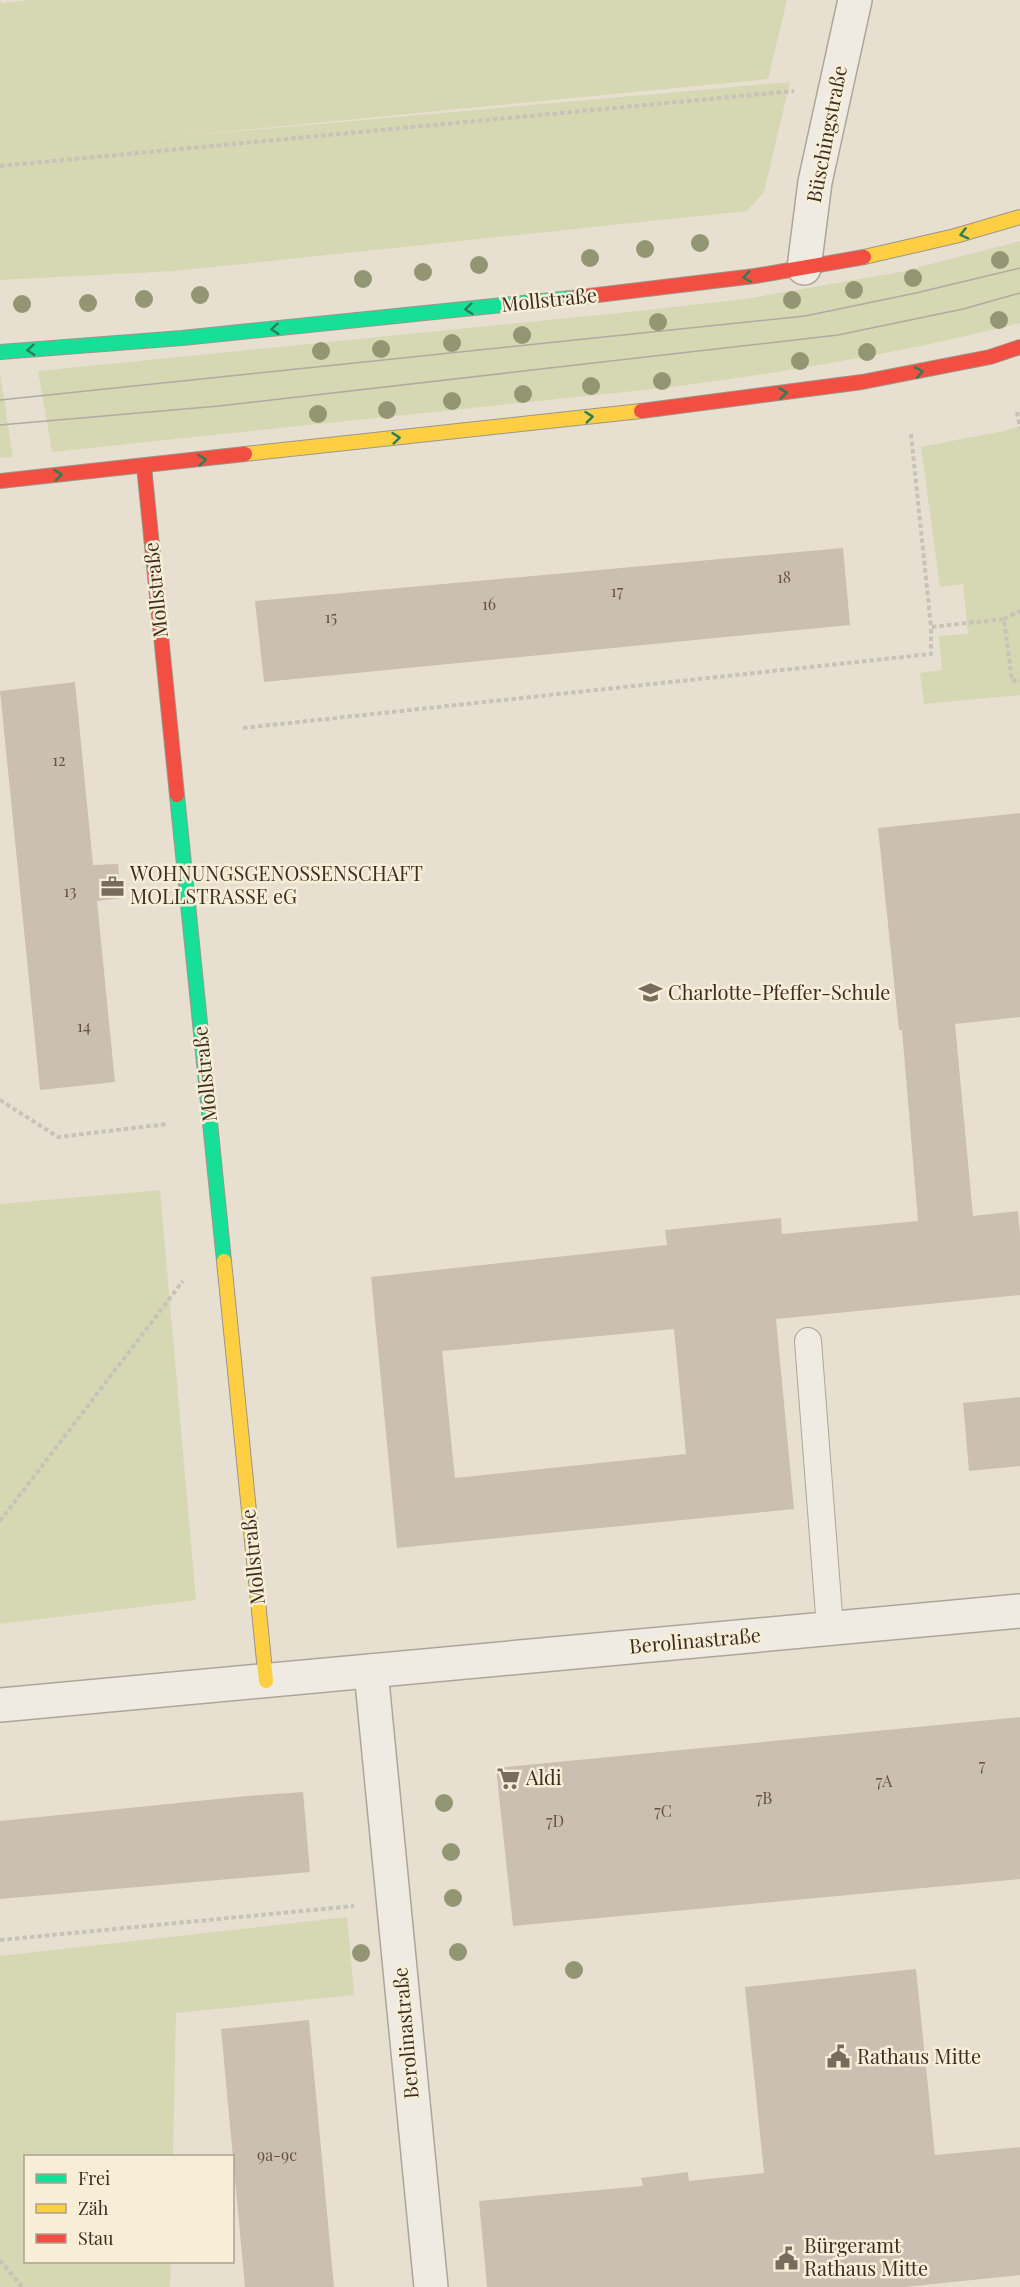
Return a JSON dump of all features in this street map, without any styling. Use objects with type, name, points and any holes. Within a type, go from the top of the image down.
[{"type":"main road","name":"Mollstraße","points":[[0,352],[288,327],[687,286],[804,268],[929,243],[1020,217]]},
{"type":"main road","points":[[0,481],[641,411],[862,382],[990,357],[1020,347]]},
{"type":"main road","name":"Mollstraße","points":[[144,466],[266,1681]]},
{"type":"street","name":"Büschingstraße","points":[[804,268],[815,182],[855,0]]},
{"type":"street","name":"Berolinastraße","points":[[0,1705],[1020,1611]]},
{"type":"street","name":"Berolinastraße","points":[[371,1671],[431,2287]]},
{"type":"lane","points":[[808,1341],[830,1628]]},
{"type":"path","points":[[0,166],[835,87]]},
{"type":"path","points":[[1017,412],[1020,428]]},
{"type":"path","points":[[243,728],[931,654],[931,627],[911,434]]},
{"type":"path","points":[[931,627],[1004,619],[1020,611]]},
{"type":"path","points":[[1004,619],[1012,681],[1020,680]]},
{"type":"path","points":[[0,1100],[58,1137],[172,1124]]},
{"type":"path","points":[[0,1521],[187,1276]]},
{"type":"path","points":[[0,1940],[354,1906]]},
{"type":"path","points":[[0,2260],[22,2287]]},
{"type":"green space","points":[[0,0],[2,3],[30,0],[787,0],[768,79],[160,138],[790,82],[764,192],[747,211],[175,271],[0,280]]},
{"type":"green space","points":[[1020,241],[1020,323],[934,343],[803,368],[672,387],[52,452],[38,371],[745,299],[900,272]]},
{"type":"green space","points":[[0,374],[13,457],[0,458]]},
{"type":"green space","points":[[1020,426],[1020,695],[924,704],[920,673],[942,670],[939,636],[968,634],[963,584],[940,587],[921,447]]},
{"type":"green space","points":[[160,1190],[196,1600],[0,1624],[0,1204]]},
{"type":"green space","points":[[347,1917],[354,1995],[176,2013],[173,2155],[24,2155],[24,2263],[171,2263],[170,2287],[0,2287],[0,1956]]},
{"type":"building","points":[[843,548],[850,625],[264,682],[255,601]]},
{"type":"building","points":[[75,682],[93,865],[118,864],[121,898],[97,901],[115,1082],[40,1090],[0,691]]},
{"type":"building","points":[[1020,813],[1020,1017],[955,1024],[973,1216],[1018,1211],[1020,1295],[776,1319],[794,1509],[397,1548],[371,1277],[667,1245],[665,1230],[781,1218],[782,1234],[918,1221],[902,1030],[899,1030],[878,828]],"holes":[[[674,1329],[686,1454],[455,1478],[442,1351]]]},
{"type":"building","points":[[1020,1397],[1020,1466],[969,1471],[963,1403]]},
{"type":"building","points":[[1020,1717],[1020,1879],[513,1926],[496,1768]]},
{"type":"building","points":[[303,1792],[310,1872],[0,1899],[0,1821]]},
{"type":"building","name":"Rathaus Mitte","points":[[916,1969],[935,2155],[1020,2147],[1020,2275],[905,2287],[487,2287],[479,2201],[643,2186],[641,2178],[688,2172],[689,2181],[764,2173],[745,1987]]},
{"type":"building","points":[[309,2020],[334,2287],[245,2287],[221,2029]]},
{"type":"tram line","points":[[0,400],[805,316],[1020,268]]},
{"type":"tram line","points":[[0,425],[219,406],[838,335],[963,309],[1020,293]]},
{"type":"traffic: fast","points":[[0,352],[182,338],[581,297]]},
{"type":"traffic: fast","points":[[177,795],[224,1261]]},
{"type":"traffic: slow","points":[[864,257],[955,236],[1020,217]]},
{"type":"traffic: slow","points":[[245,454],[641,411]]},
{"type":"traffic: slow","points":[[224,1261],[266,1681]]},
{"type":"traffic: jam","points":[[581,297],[755,276],[864,257]]},
{"type":"traffic: jam","points":[[641,411],[862,382],[990,357],[1020,347]]},
{"type":"traffic: jam","points":[[0,481],[245,454]]},
{"type":"traffic: jam","points":[[144,466],[177,795]]},
{"type":"place","name":"WOHNUNGSGENOSSENSCHAFT MOLLSTRASSE eG","points":[[112,886]]},
{"type":"place","name":"Charlotte-Pfeffer-Schule","points":[[650,993]]},
{"type":"place","name":"Aldi","points":[[508,1778]]},
{"type":"place","name":"Rathaus Mitte","points":[[839,2057]]},
{"type":"place","name":"Bürgeramt Rathaus Mitte","points":[[786,2258]]}]
